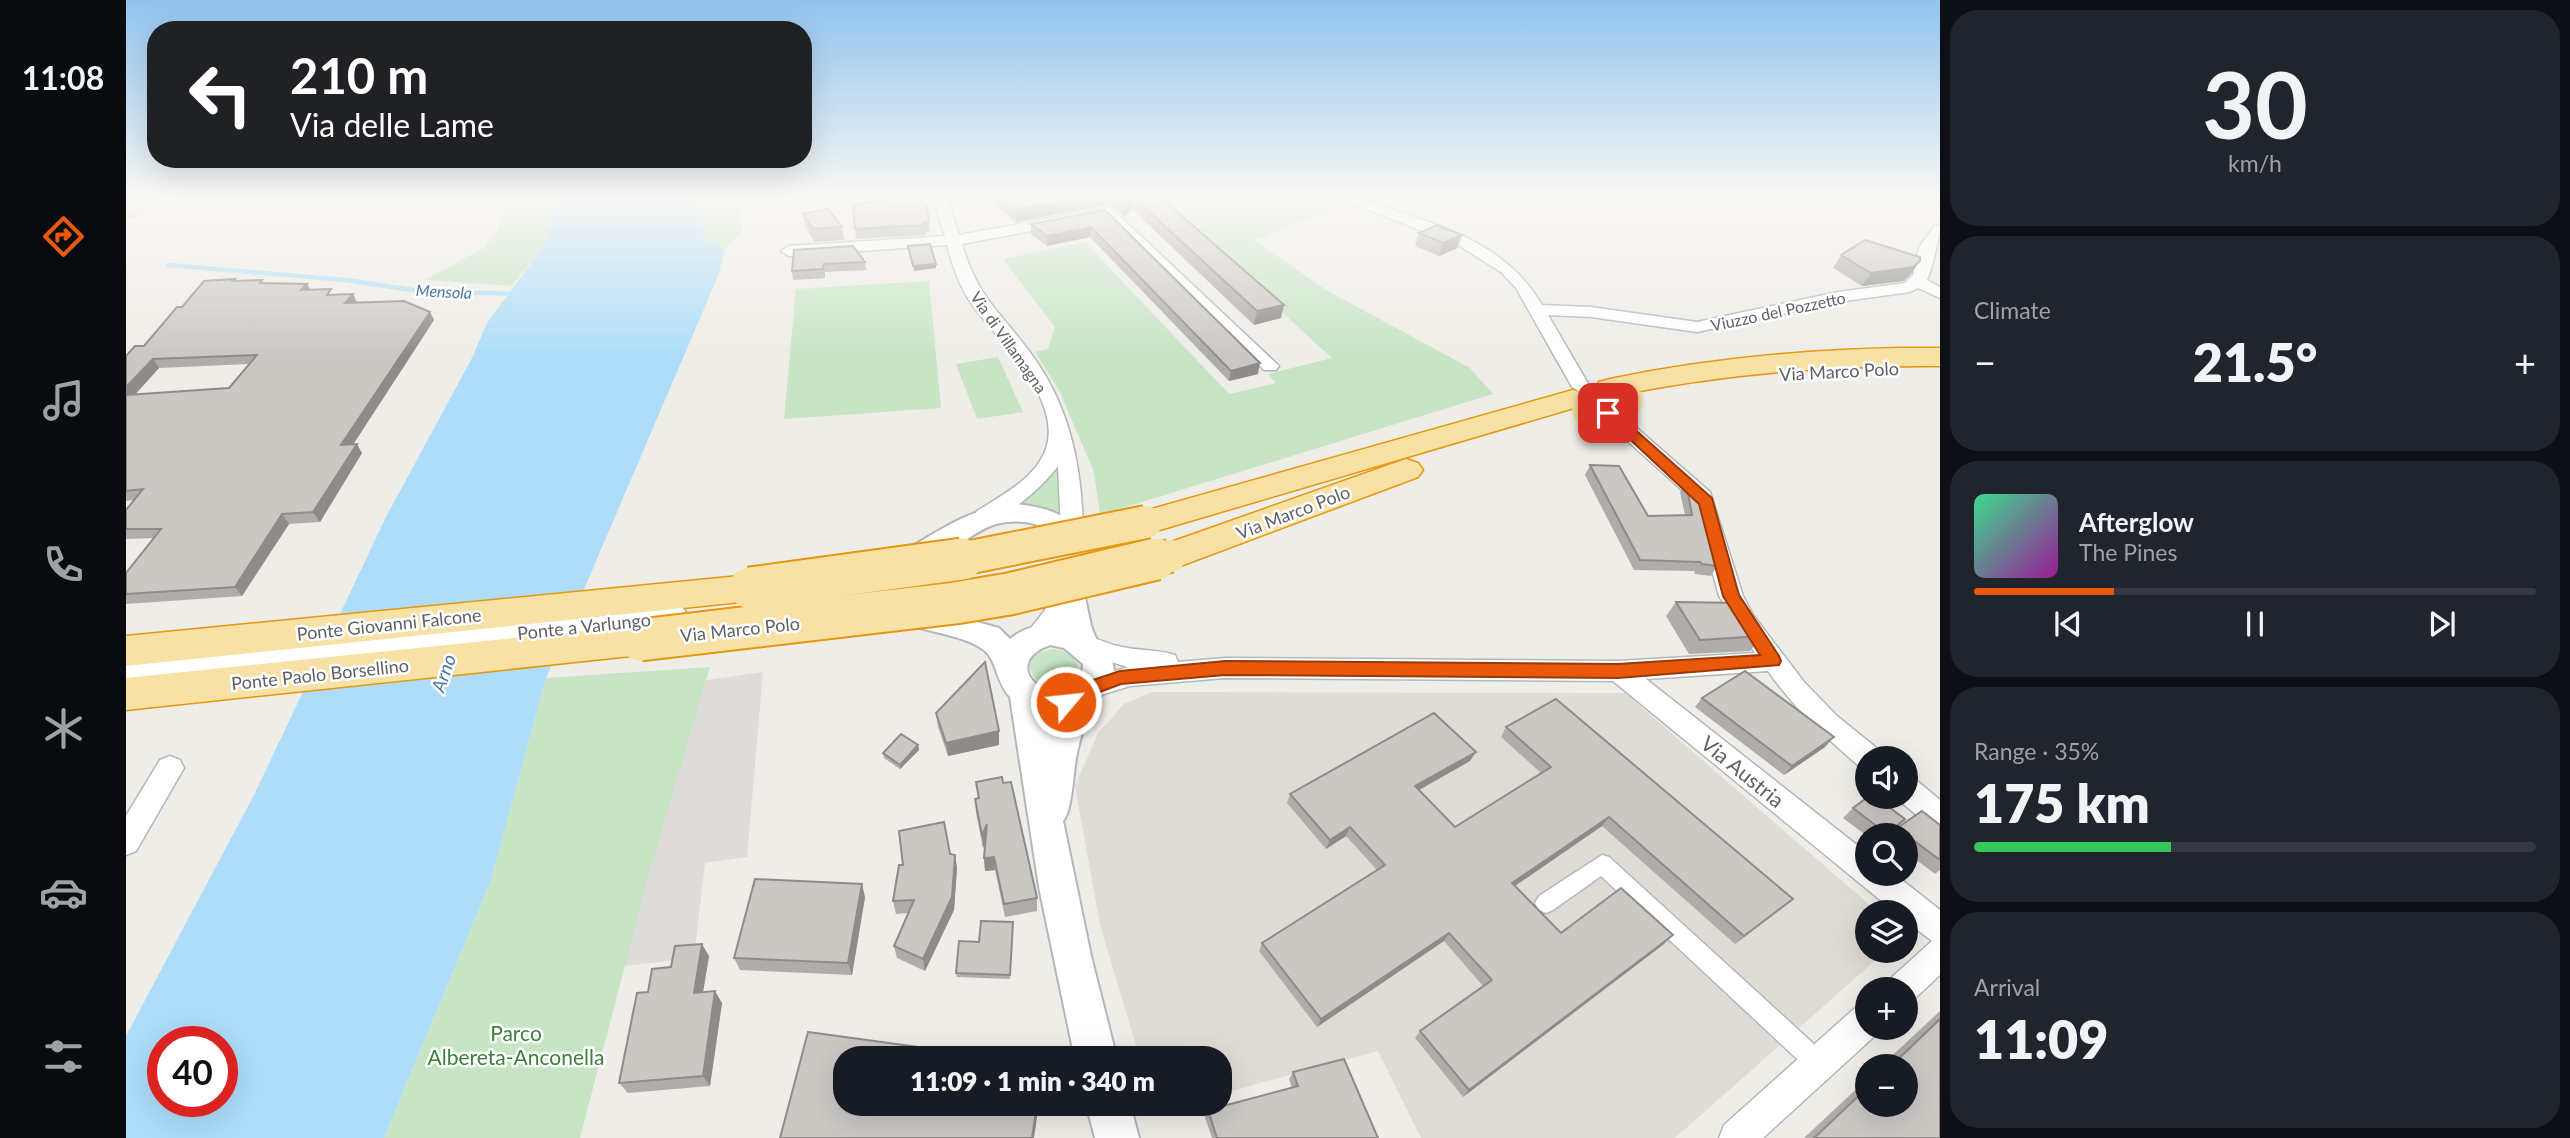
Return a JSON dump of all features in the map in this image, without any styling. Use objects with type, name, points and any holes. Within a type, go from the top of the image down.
[{"type":"highway","name":"Via Marco Polo","points":[[639,640],[955,603],[1009,594],[1170,556],[1678,373],[1764,362],[1863,356],[1940,358]]},
{"type":"highway","name":"Via Marco Polo","points":[[652,597],[880,574],[1058,542],[1146,522],[1598,400],[1822,369],[1940,368]]},
{"type":"highway","name":"Ponte Giovanni Falcone","points":[[126,651],[652,597]]},
{"type":"highway","name":"Ponte Paolo Borsellino","points":[[126,694],[639,640]]},
{"type":"street","points":[[789,251],[802,250]]},
{"type":"street","name":"Via di Villamagna","points":[[957,250],[973,292],[1023,355],[1053,407],[1072,492],[1069,560],[1071,612],[1083,643],[1097,662],[1097,679],[1085,692],[1066,732],[1052,787],[1057,878]]},
{"type":"street","points":[[1149,250],[1270,366]]},
{"type":"street","points":[[1475,250],[1500,262],[1517,278],[1598,400],[1706,502],[1731,596],[1773,661],[1828,724],[1855,746]]},
{"type":"street","points":[[1926,250],[1918,282],[1940,293]]},
{"type":"street","name":"Viuzzo del Pozzetto","points":[[1537,310],[1591,312],[1697,327],[1838,297],[1910,287],[1918,282]]},
{"type":"street","name":"Via di Villamagna","points":[[985,516],[1034,480],[1052,460],[1058,440],[1053,407]]},
{"type":"street","points":[[915,558],[985,516],[1010,513],[1029,514],[1056,523],[1069,560]]},
{"type":"street","name":"Via di Villamagna","points":[[1069,560],[1056,614],[1036,637],[1016,651],[1011,662],[1032,721],[1035,769],[1077,984],[1093,1046]]},
{"type":"street","name":"Ponte a Varlungo","points":[[126,673],[853,598]]},
{"type":"street","points":[[922,618],[988,636],[1003,650],[1017,683],[1036,700],[1051,703],[1130,676],[1225,668],[1618,671],[1773,661]]},
{"type":"street","points":[[1036,637],[1064,635],[1118,656],[1225,668]]},
{"type":"street","name":"Via Austria","points":[[1618,671],[1855,861]]},
{"type":"street","points":[[126,842],[170,768]]},
{"type":"street","points":[[1918,799],[1940,817]]},
{"type":"street","points":[[1546,903],[1602,864],[1819,1064]]},
{"type":"street","name":"Via Austria","points":[[1886,886],[1940,929]]},
{"type":"street","points":[[1915,977],[1940,953]]},
{"type":"street","points":[[1737,1138],[1855,1031]]},
{"type":"street","points":[[1111,1116],[1117,1138]]},
{"type":"shaded area","points":[[763,672],[747,857],[705,863],[694,958],[588,970],[693,682]]},
{"type":"shaded area","points":[[1152,692],[1625,693],[1864,900],[1855,900],[1855,963],[1872,963],[1675,1138],[1421,1138],[1378,1051],[1232,1091],[1232,1046],[1136,1046],[1100,925],[1075,786],[1098,733],[1124,704]]},
{"type":"green space","points":[[479,250],[541,250],[512,286],[425,280]]},
{"type":"green space","points":[[1046,250],[1093,250],[1229,394],[1276,383],[1268,374],[1332,358],[1213,250],[1269,250],[1326,290],[1470,368],[1493,394],[1100,515],[1094,472],[1059,390],[1035,352],[1048,349],[1055,327],[1003,259]]},
{"type":"green space","points":[[929,281],[941,408],[784,419],[796,289]]},
{"type":"green space","points":[[998,357],[1023,412],[977,419],[956,364]]},
{"type":"green space","points":[[1057,462],[1065,485],[1068,524],[1001,509]]},
{"type":"green space","points":[[1053,649],[1070,655],[1079,670],[1071,684],[1060,689],[1039,681],[1032,673],[1030,663],[1037,654]]},
{"type":"green space","name":"Parco Albereta-Anconella","points":[[710,667],[648,877],[580,1138],[384,1138],[491,880],[546,678]]},
{"type":"water","name":"Arno","points":[[541,250],[725,250],[718,276],[546,678],[491,880],[384,1138],[126,1138],[126,1036],[254,795],[386,517],[472,358],[487,323]]},
{"type":"building","points":[[794,250],[856,250],[865,262],[824,264],[823,269],[792,271]]},
{"type":"building","points":[[909,250],[932,250],[936,264],[913,266]]},
{"type":"building","points":[[1113,250],[1146,250],[1260,363],[1231,371]]},
{"type":"building","points":[[1191,250],[1221,250],[1284,305],[1257,311]]},
{"type":"building","points":[[1849,250],[1898,250],[1920,257],[1920,261],[1913,267],[1871,273],[1841,255]]},
{"type":"building","points":[[235,279],[233,281],[262,280],[260,283],[307,284],[301,290],[331,289],[327,295],[353,294],[345,303],[404,301],[430,312],[341,445],[357,444],[313,512],[282,514],[235,587],[126,594],[126,573],[161,529],[126,529],[126,510],[143,489],[126,491],[126,395],[229,388],[257,355],[153,359],[126,387],[126,356],[135,346],[144,346],[177,307],[182,307],[204,281]]},
{"type":"building","points":[[1590,465],[1619,466],[1648,516],[1692,515],[1686,482],[1697,492],[1717,566],[1700,562],[1640,560]]},
{"type":"building","points":[[1676,602],[1740,603],[1762,636],[1700,640]]},
{"type":"building","points":[[985,662],[999,731],[946,743],[936,713]]},
{"type":"building","points":[[1745,671],[1834,737],[1792,766],[1702,698]]},
{"type":"building","points":[[1556,699],[1793,899],[1744,936],[1609,817],[1512,883],[1561,933],[1621,888],[1673,935],[1469,1090],[1420,1031],[1492,980],[1449,933],[1321,1019],[1262,943],[1385,865],[1350,827],[1330,840],[1290,794],[1434,713],[1476,752],[1415,786],[1455,827],[1551,767],[1506,727]]},
{"type":"building","points":[[901,734],[918,745],[900,765],[883,753]]},
{"type":"building","points":[[1002,777],[1003,783],[1011,782],[1037,898],[1004,904],[994,857],[984,858],[987,824],[982,835],[975,799],[979,798],[976,782]]},
{"type":"building","points":[[1853,808],[1892,809],[1905,819],[1900,823],[1873,823]]},
{"type":"building","points":[[1922,811],[1940,825],[1940,860],[1918,844],[1918,823],[1904,823]]},
{"type":"building","points":[[944,822],[950,854],[955,855],[952,897],[923,959],[894,946],[914,900],[893,901],[899,865],[903,865],[899,831]]},
{"type":"building","points":[[755,879],[862,884],[848,963],[734,958]]},
{"type":"building","points":[[981,921],[1013,922],[1010,975],[956,973],[959,941],[979,942]]},
{"type":"building","points":[[702,944],[694,993],[715,991],[703,1076],[619,1083],[637,993],[648,992],[652,969],[671,967],[675,946]]},
{"type":"building","points":[[1940,1019],[1940,1138],[1814,1138],[1855,1099],[1855,1117],[1918,1117],[1918,1054],[1904,1054]]},
{"type":"building","points":[[808,1032],[911,1046],[833,1046],[833,1116],[1035,1116],[1032,1138],[780,1138]]},
{"type":"building","points":[[1344,1059],[1378,1138],[1217,1138],[1210,1116],[1232,1116],[1232,1104],[1298,1086],[1293,1072]]},
{"type":"waterway","name":"Mensola","points":[[168,265],[346,280],[419,291],[514,294]]},
{"type":"route","points":[[1066,702],[1091,688],[1120,678],[1225,668],[1618,671],[1773,661],[1731,596],[1703,497],[1608,413]]}]
